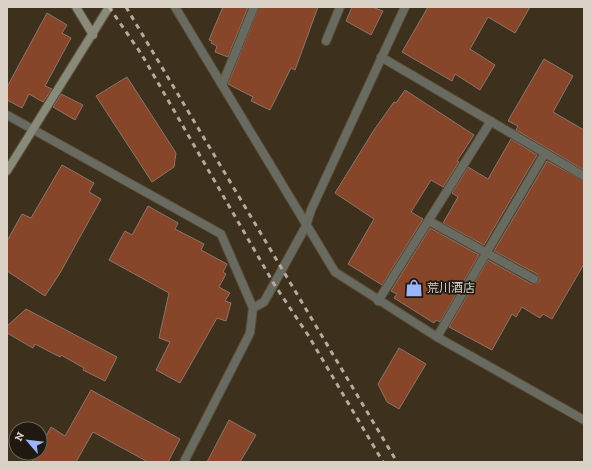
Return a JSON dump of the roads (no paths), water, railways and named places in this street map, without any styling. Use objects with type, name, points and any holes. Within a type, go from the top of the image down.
[{"type":"main road","points":[[76,7],[93,35]]},
{"type":"main road","points":[[7,170],[110,7]]},
{"type":"street","points":[[175,7],[335,272],[378,301],[437,337],[584,420]]},
{"type":"street","points":[[222,85],[254,7]]},
{"type":"street","points":[[326,41],[340,7]]},
{"type":"street","points":[[253,308],[264,302],[306,226],[311,210],[404,7]]},
{"type":"street","points":[[381,57],[584,176]]},
{"type":"street","points":[[7,115],[221,234],[253,308],[250,333],[187,461]]},
{"type":"street","points":[[378,301],[491,121]]},
{"type":"street","points":[[437,337],[545,153]]},
{"type":"street","points":[[428,221],[534,279]]},
{"type":"railway","points":[[109,7],[142,55],[274,284],[308,335],[383,462]]},
{"type":"railway","points":[[126,7],[397,462]]},
{"type":"place","name":"荒川酒店","points":[[414,288]]}]
